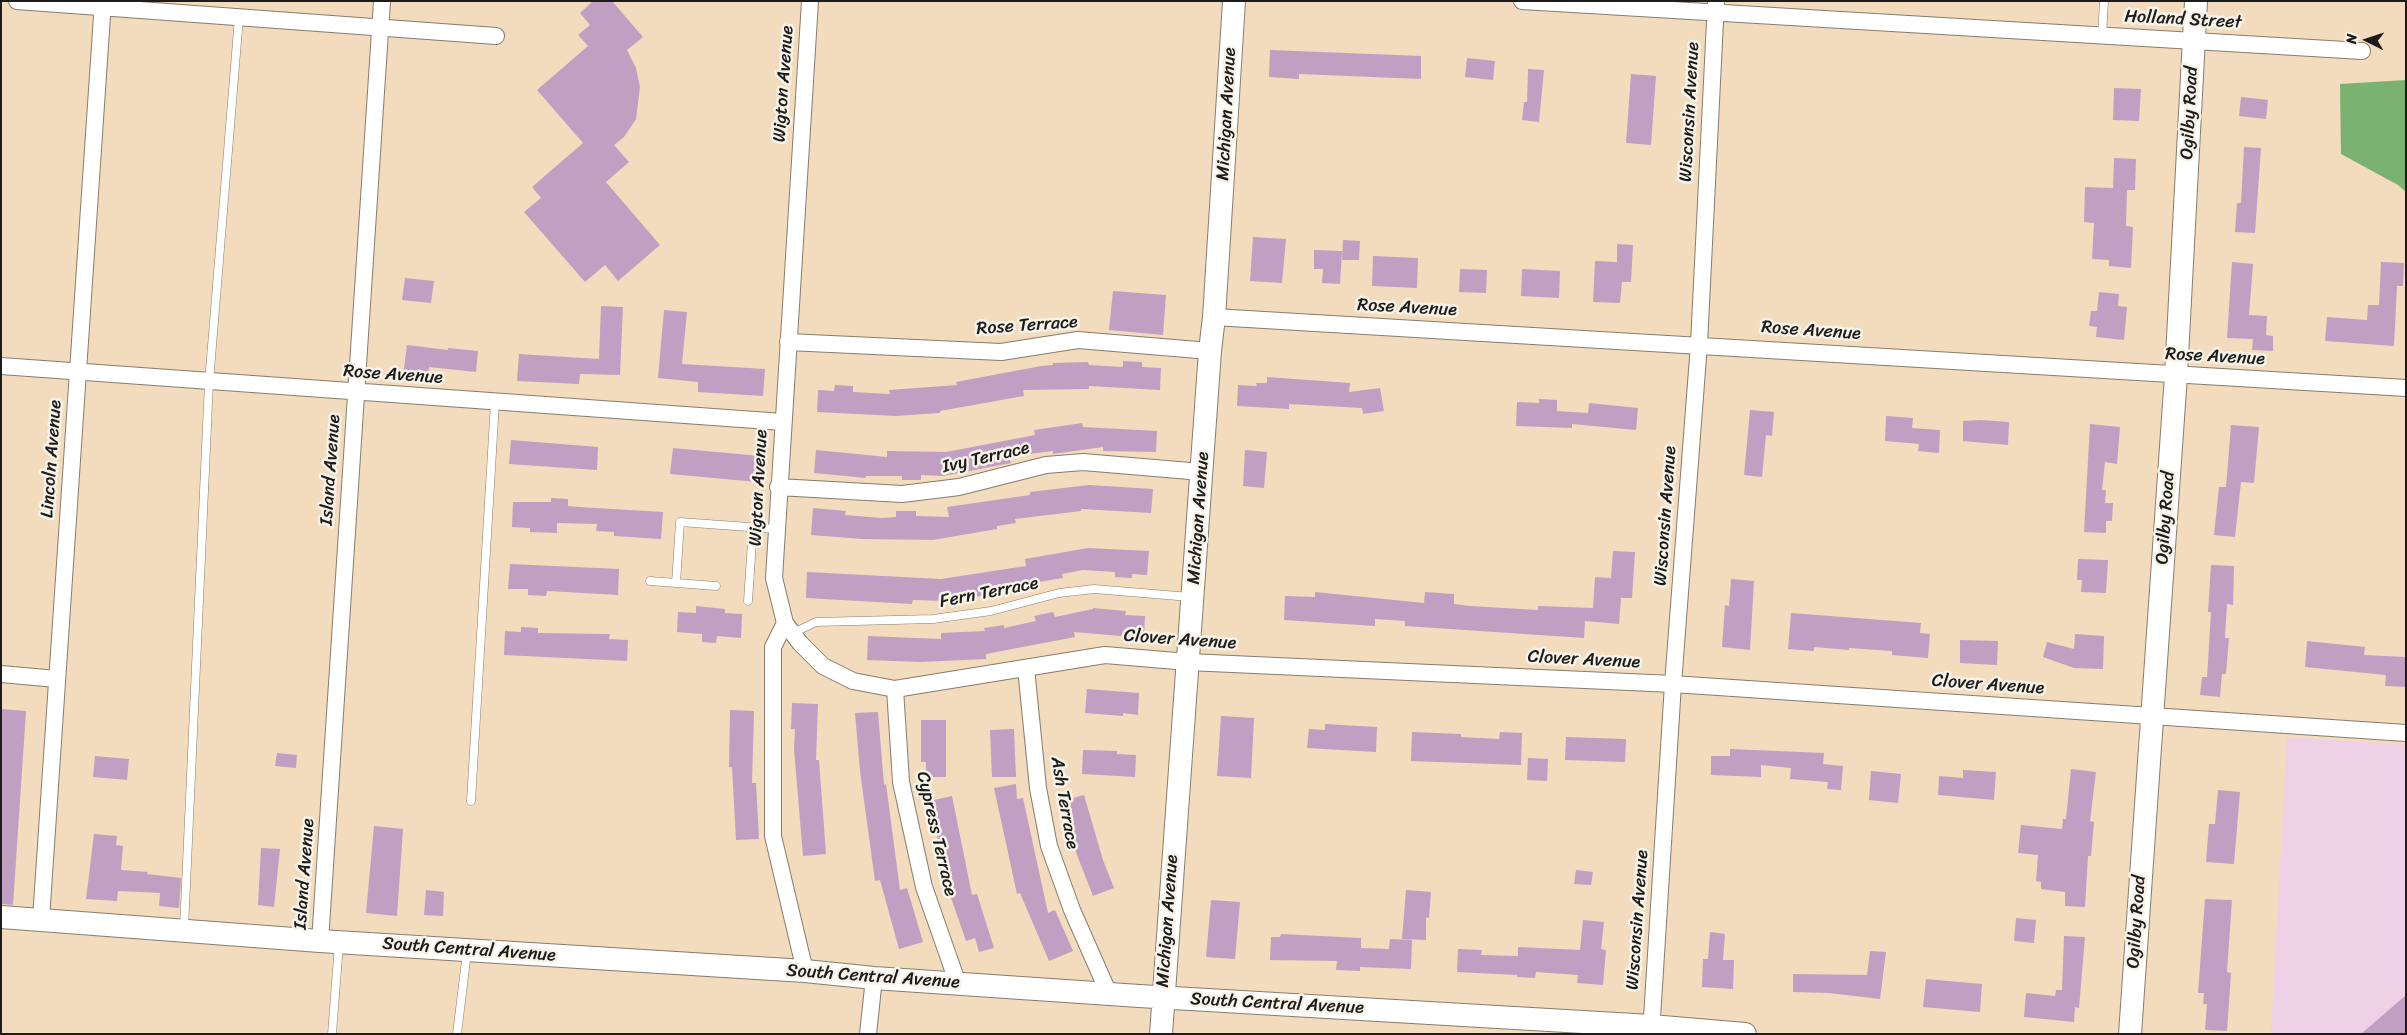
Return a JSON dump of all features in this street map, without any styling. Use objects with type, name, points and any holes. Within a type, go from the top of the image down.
[{"type":"main road","name":"Michigan Avenue","points":[[1160,1034],[1210,350],[1214,317],[1234,1]]},
{"type":"main road","name":"Ogilby Road","points":[[2130,1034],[2176,374],[2196,1]]},
{"type":"main road","name":"South Central Avenue","points":[[1,917],[329,942],[805,971],[958,984],[1651,1030],[1745,1034]]},
{"type":"street","points":[[18,1],[103,4],[239,17],[496,36]]},
{"type":"street","name":"Island Avenue","points":[[329,942],[356,392],[382,1]]},
{"type":"street","name":"Wigton Avenue","points":[[789,628],[774,578],[778,487],[810,1]]},
{"type":"street","name":"Holland Street","points":[[1522,1],[1715,7],[2102,36],[2362,51]]},
{"type":"street","name":"Lincoln Avenue","points":[[41,920],[103,4]]},
{"type":"street","name":"Wisconsin Avenue","points":[[1651,1030],[1673,684],[1699,344],[1715,7]]},
{"type":"street","name":"Rose Avenue","points":[[1214,317],[1699,344],[2406,388]]},
{"type":"street","name":"Rose Terrace","points":[[788,342],[1001,352],[1078,340],[1210,350]]},
{"type":"street","name":"Rose Avenue","points":[[1,366],[783,422]]},
{"type":"street","name":"Ivy Terrace","points":[[778,487],[902,494],[960,487],[1046,465],[1083,462],[1202,472]]},
{"type":"street","points":[[789,628],[773,647],[774,836],[805,971]]},
{"type":"street","name":"Clover Avenue","points":[[789,628],[823,666],[853,680],[895,689],[1105,656],[1188,662],[1673,684],[2406,733]]},
{"type":"street","name":"Ash Terrace","points":[[1026,668],[1038,788],[1049,846],[1072,910],[1109,994]]},
{"type":"street","points":[[1,674],[57,679]]},
{"type":"street","name":"Cypress Terrace","points":[[895,689],[901,782],[924,887],[958,984]]},
{"type":"street","points":[[868,1034],[874,978]]},
{"type":"lane","points":[[2102,36],[2104,1]]},
{"type":"lane","points":[[184,931],[209,382],[239,17]]},
{"type":"lane","points":[[471,800],[495,402]]},
{"type":"lane","points":[[676,583],[680,522],[776,529]]},
{"type":"lane","points":[[748,601],[753,527]]},
{"type":"lane","points":[[650,580],[716,586]]},
{"type":"lane","name":"Fern Terrace","points":[[789,628],[816,622],[933,619],[991,611],[1059,593],[1094,589],[1193,597]]},
{"type":"lane","points":[[329,942],[332,1034]]},
{"type":"lane","points":[[457,1034],[467,950]]},
{"type":"shaded area","points":[[2287,737],[2406,745],[2406,1034],[2271,1034]]},
{"type":"green space","points":[[2406,80],[2406,192],[2398,185],[2341,154],[2340,84]]},
{"type":"building","points":[[593,1],[612,1],[643,37],[627,50],[636,68],[640,87],[636,119],[624,137],[614,145],[629,162],[606,182],[660,245],[618,281],[605,265],[585,282],[524,212],[541,198],[532,187],[583,143],[537,90],[588,46],[578,35],[590,25],[580,13]]},
{"type":"building","points":[[1270,50],[1421,56],[1421,79],[1299,74],[1299,79],[1269,77]]},
{"type":"building","points":[[1467,58],[1495,61],[1493,80],[1465,77]]},
{"type":"building","points":[[1528,69],[1544,70],[1539,122],[1522,120],[1524,102],[1527,102]]},
{"type":"building","points":[[1631,74],[1656,76],[1651,145],[1626,143]]},
{"type":"building","points":[[2114,88],[2141,89],[2139,121],[2113,120]]},
{"type":"building","points":[[2241,97],[2268,100],[2266,119],[2239,116]]},
{"type":"building","points":[[2244,147],[2261,148],[2255,233],[2235,232],[2237,203],[2241,203]]},
{"type":"building","points":[[2114,158],[2136,159],[2135,190],[2127,190],[2126,226],[2133,227],[2131,268],[2109,266],[2109,260],[2092,259],[2094,223],[2084,222],[2085,187],[2113,188]]},
{"type":"building","points":[[1253,237],[1286,239],[1282,283],[1250,281]]},
{"type":"building","points":[[1343,240],[1360,241],[1359,260],[1342,260]]},
{"type":"building","points":[[1617,244],[1633,245],[1631,282],[1622,282],[1620,303],[1593,302],[1595,261],[1617,262]]},
{"type":"building","points":[[1314,250],[1342,251],[1340,284],[1322,283],[1323,269],[1314,269]]},
{"type":"building","points":[[1373,256],[1418,258],[1417,288],[1372,286]]},
{"type":"building","points":[[2232,262],[2253,264],[2249,315],[2267,316],[2266,335],[2273,336],[2273,351],[2252,350],[2253,339],[2227,338]]},
{"type":"building","points":[[2381,262],[2404,263],[2403,286],[2397,286],[2394,346],[2325,341],[2327,317],[2367,320],[2368,305],[2379,305]]},
{"type":"building","points":[[1460,269],[1487,270],[1486,293],[1459,292]]},
{"type":"building","points":[[1522,269],[1560,271],[1559,298],[1521,296]]},
{"type":"building","points":[[405,278],[434,281],[431,303],[402,300]]},
{"type":"building","points":[[1113,291],[1166,295],[1163,335],[1109,330]]},
{"type":"building","points":[[2099,292],[2119,294],[2118,306],[2127,307],[2124,340],[2096,337],[2097,327],[2089,326],[2091,311],[2097,311]]},
{"type":"building","points":[[601,306],[623,307],[620,375],[580,374],[579,384],[517,381],[519,354],[599,359]]},
{"type":"building","points":[[664,310],[687,312],[682,364],[765,369],[763,396],[698,392],[698,382],[658,378]]},
{"type":"building","points":[[407,345],[448,350],[448,348],[478,351],[476,372],[429,367],[427,379],[403,376]]},
{"type":"building","points":[[1123,361],[1142,362],[1142,367],[1161,368],[1160,390],[1089,386],[1089,389],[1023,390],[1024,396],[940,411],[940,413],[895,416],[817,412],[818,390],[834,391],[835,385],[853,386],[853,392],[890,394],[889,390],[957,385],[956,382],[1053,365],[1053,363],[1088,362],[1089,365],[1123,367]]},
{"type":"building","points":[[1267,377],[1350,383],[1349,392],[1380,388],[1384,411],[1363,414],[1362,408],[1289,404],[1289,409],[1237,406],[1238,385],[1257,386],[1256,383],[1267,383]]},
{"type":"building","points":[[1539,399],[1557,400],[1557,411],[1588,413],[1589,403],[1638,408],[1636,430],[1572,424],[1572,428],[1516,426],[1517,402],[1539,403]]},
{"type":"building","points":[[1750,410],[1774,412],[1772,436],[1766,435],[1762,477],[1744,475]]},
{"type":"building","points":[[1886,416],[1913,418],[1912,428],[1940,430],[1939,453],[1918,451],[1919,444],[1885,441]]},
{"type":"building","points":[[1963,421],[2009,422],[2008,445],[1963,441]]},
{"type":"building","points":[[1082,423],[1083,427],[1157,431],[1156,452],[1103,451],[1103,447],[1053,454],[1053,451],[1020,455],[1009,458],[1011,463],[943,476],[921,475],[921,480],[902,480],[902,476],[866,476],[866,478],[814,473],[816,450],[887,457],[887,451],[946,452],[1035,435],[1034,430]]},
{"type":"building","points":[[2090,424],[2120,427],[2117,464],[2105,462],[2102,490],[2106,490],[2105,503],[2113,503],[2112,521],[2106,521],[2106,533],[2084,532]]},
{"type":"building","points":[[2231,425],[2259,427],[2254,483],[2241,482],[2235,537],[2214,535],[2219,487],[2226,487]]},
{"type":"building","points":[[511,440],[598,447],[597,470],[509,464]]},
{"type":"building","points":[[673,448],[760,456],[757,482],[670,474]]},
{"type":"building","points":[[1245,450],[1267,452],[1264,488],[1243,486]]},
{"type":"building","points":[[1089,485],[1153,489],[1151,513],[1081,509],[1081,511],[1015,519],[1016,523],[997,526],[997,529],[933,540],[862,539],[811,535],[813,508],[846,511],[845,515],[882,518],[896,517],[896,511],[916,511],[916,516],[949,517],[947,507],[1030,495],[1030,492]]},
{"type":"building","points":[[551,498],[568,499],[568,506],[663,512],[661,539],[614,536],[614,532],[596,531],[597,524],[557,523],[557,533],[530,532],[530,528],[512,527],[513,502],[551,502]]},
{"type":"building","points":[[1088,548],[1149,551],[1147,575],[1132,574],[1132,578],[1115,577],[1115,572],[1083,570],[1062,574],[1063,578],[1002,588],[1002,593],[946,601],[913,600],[912,604],[806,598],[807,572],[941,579],[1026,566],[1025,559]]},
{"type":"building","points":[[1613,551],[1635,552],[1632,598],[1621,598],[1619,624],[1585,621],[1584,638],[1405,626],[1405,621],[1375,619],[1375,626],[1284,620],[1285,596],[1315,597],[1315,592],[1424,603],[1425,592],[1454,594],[1454,604],[1470,606],[1538,610],[1538,606],[1593,608],[1595,577],[1611,578]]},
{"type":"building","points":[[2078,559],[2108,560],[2106,593],[2081,592],[2082,580],[2077,580]]},
{"type":"building","points":[[510,564],[619,569],[618,595],[547,591],[546,596],[528,595],[528,589],[508,589]]},
{"type":"building","points":[[2211,565],[2234,566],[2233,605],[2227,604],[2225,638],[2229,638],[2226,674],[2222,674],[2220,697],[2200,695],[2202,677],[2207,677],[2211,612],[2208,612]]},
{"type":"building","points":[[1731,579],[1754,581],[1750,650],[1722,647],[1725,605],[1729,606]]},
{"type":"building","points":[[696,606],[725,609],[725,613],[742,614],[741,638],[717,636],[716,643],[702,642],[702,634],[677,632],[678,612],[696,613]]},
{"type":"building","points":[[1093,608],[1126,611],[1125,615],[1145,616],[1144,638],[1074,632],[1075,637],[986,654],[986,659],[921,662],[867,660],[868,636],[941,639],[941,633],[985,631],[984,628],[1004,625],[1004,628],[1036,621],[1034,616],[1053,612],[1055,617]]},
{"type":"building","points":[[1791,613],[1921,623],[1920,633],[1930,634],[1928,658],[1892,655],[1892,651],[1849,648],[1849,650],[1814,647],[1814,651],[1788,649]]},
{"type":"building","points":[[521,627],[538,628],[538,633],[610,634],[609,639],[628,640],[627,661],[504,655],[505,631],[521,632]]},
{"type":"building","points":[[2075,634],[2104,636],[2103,669],[2074,668],[2043,657],[2047,642],[2074,649]]},
{"type":"building","points":[[1960,640],[1998,641],[1997,665],[1960,663]]},
{"type":"building","points":[[2307,641],[2365,647],[2364,655],[2406,657],[2406,687],[2385,686],[2386,675],[2305,667]]},
{"type":"building","points":[[1087,689],[1139,693],[1138,715],[1123,713],[1123,716],[1085,713]]},
{"type":"building","points":[[792,703],[818,704],[816,760],[819,760],[826,854],[803,856],[794,749],[795,729],[791,729]]},
{"type":"building","points":[[1,709],[26,711],[13,905],[1,904]]},
{"type":"building","points":[[730,710],[754,711],[752,783],[756,783],[759,839],[736,840],[732,767],[729,767]]},
{"type":"building","points":[[878,712],[884,785],[886,784],[900,890],[907,888],[923,942],[899,949],[880,880],[875,881],[860,771],[855,713]]},
{"type":"building","points":[[1221,716],[1254,718],[1251,778],[1217,776]]},
{"type":"building","points":[[921,720],[946,720],[946,777],[926,777],[926,762],[921,762]]},
{"type":"building","points":[[1325,724],[1377,727],[1376,752],[1307,748],[1309,729],[1325,730]]},
{"type":"building","points":[[1014,729],[1016,777],[992,777],[990,730]]},
{"type":"building","points":[[1412,732],[1461,734],[1461,737],[1499,739],[1500,732],[1522,733],[1521,765],[1411,761]]},
{"type":"building","points":[[1566,737],[1626,739],[1625,762],[1565,760]]},
{"type":"building","points":[[1730,749],[1824,753],[1823,764],[1843,766],[1841,790],[1827,789],[1828,782],[1790,779],[1791,768],[1761,765],[1761,777],[1711,775],[1711,756],[1730,756]]},
{"type":"building","points":[[1083,750],[1117,751],[1117,754],[1136,755],[1135,777],[1082,774]]},
{"type":"building","points":[[277,753],[297,755],[296,768],[275,766]]},
{"type":"building","points":[[95,756],[129,759],[127,780],[93,777]]},
{"type":"building","points":[[1528,758],[1548,759],[1547,781],[1527,780]]},
{"type":"building","points":[[2071,769],[2096,772],[2090,821],[2094,822],[2091,856],[2088,856],[2085,907],[2065,906],[2065,892],[2041,889],[2041,882],[2036,881],[2038,855],[2018,853],[2021,825],[2062,829],[2063,819],[2066,819]]},
{"type":"building","points":[[1963,770],[1996,772],[1994,800],[1938,795],[1939,776],[1963,778]]},
{"type":"building","points":[[1871,771],[1901,774],[1898,803],[1869,800]]},
{"type":"building","points":[[1016,784],[1017,799],[1023,798],[1048,913],[1055,910],[1073,951],[1049,961],[1020,893],[1017,894],[994,788]]},
{"type":"building","points":[[2218,790],[2240,792],[2234,864],[2206,862],[2209,824],[2215,824]]},
{"type":"building","points":[[1084,795],[1103,860],[1114,888],[1093,896],[1077,855],[1062,801]]},
{"type":"building","points":[[952,796],[972,895],[977,894],[994,948],[979,952],[975,938],[966,941],[947,886],[930,801]]},
{"type":"building","points":[[374,826],[403,829],[397,916],[366,913]]},
{"type":"building","points":[[94,834],[117,836],[116,845],[123,846],[121,870],[148,872],[147,874],[181,878],[179,908],[159,906],[160,893],[118,891],[117,901],[86,899]]},
{"type":"building","points":[[261,848],[280,849],[274,907],[258,905]]},
{"type":"building","points":[[1576,870],[1593,872],[1591,885],[1574,884]]},
{"type":"building","points":[[426,890],[444,892],[443,916],[424,915]]},
{"type":"building","points":[[1406,890],[1431,892],[1429,918],[1426,917],[1426,940],[1402,939]]},
{"type":"building","points":[[2205,899],[2232,900],[2227,972],[2231,973],[2227,1031],[2205,1030],[2207,1004],[2203,1004],[2204,993],[2198,993]]},
{"type":"building","points":[[1211,900],[1240,902],[1235,959],[1206,957]]},
{"type":"building","points":[[2016,918],[2036,920],[2034,943],[2014,941]]},
{"type":"building","points":[[1583,920],[1604,922],[1601,949],[1606,950],[1603,985],[1577,983],[1578,975],[1536,972],[1535,978],[1517,977],[1517,975],[1457,972],[1458,949],[1482,950],[1481,955],[1518,956],[1518,947],[1580,950]]},
{"type":"building","points":[[1710,932],[1725,934],[1723,960],[1734,960],[1733,989],[1702,987],[1703,959],[1708,959]]},
{"type":"building","points":[[1281,934],[1361,938],[1361,948],[1389,949],[1390,939],[1412,940],[1411,969],[1360,967],[1360,971],[1336,970],[1337,961],[1270,960],[1271,937],[1280,937]]},
{"type":"building","points":[[2064,936],[2085,937],[2079,1008],[2075,1007],[2074,1022],[2024,1017],[2026,993],[2055,996],[2056,990],[2062,990]]},
{"type":"building","points":[[1870,951],[1886,952],[1880,999],[1829,993],[1793,992],[1793,974],[1867,975]]},
{"type":"building","points":[[1926,979],[1982,984],[1980,1012],[1923,1007]]},
{"type":"building","points":[[2406,995],[2406,1034],[2361,1034]]}]
